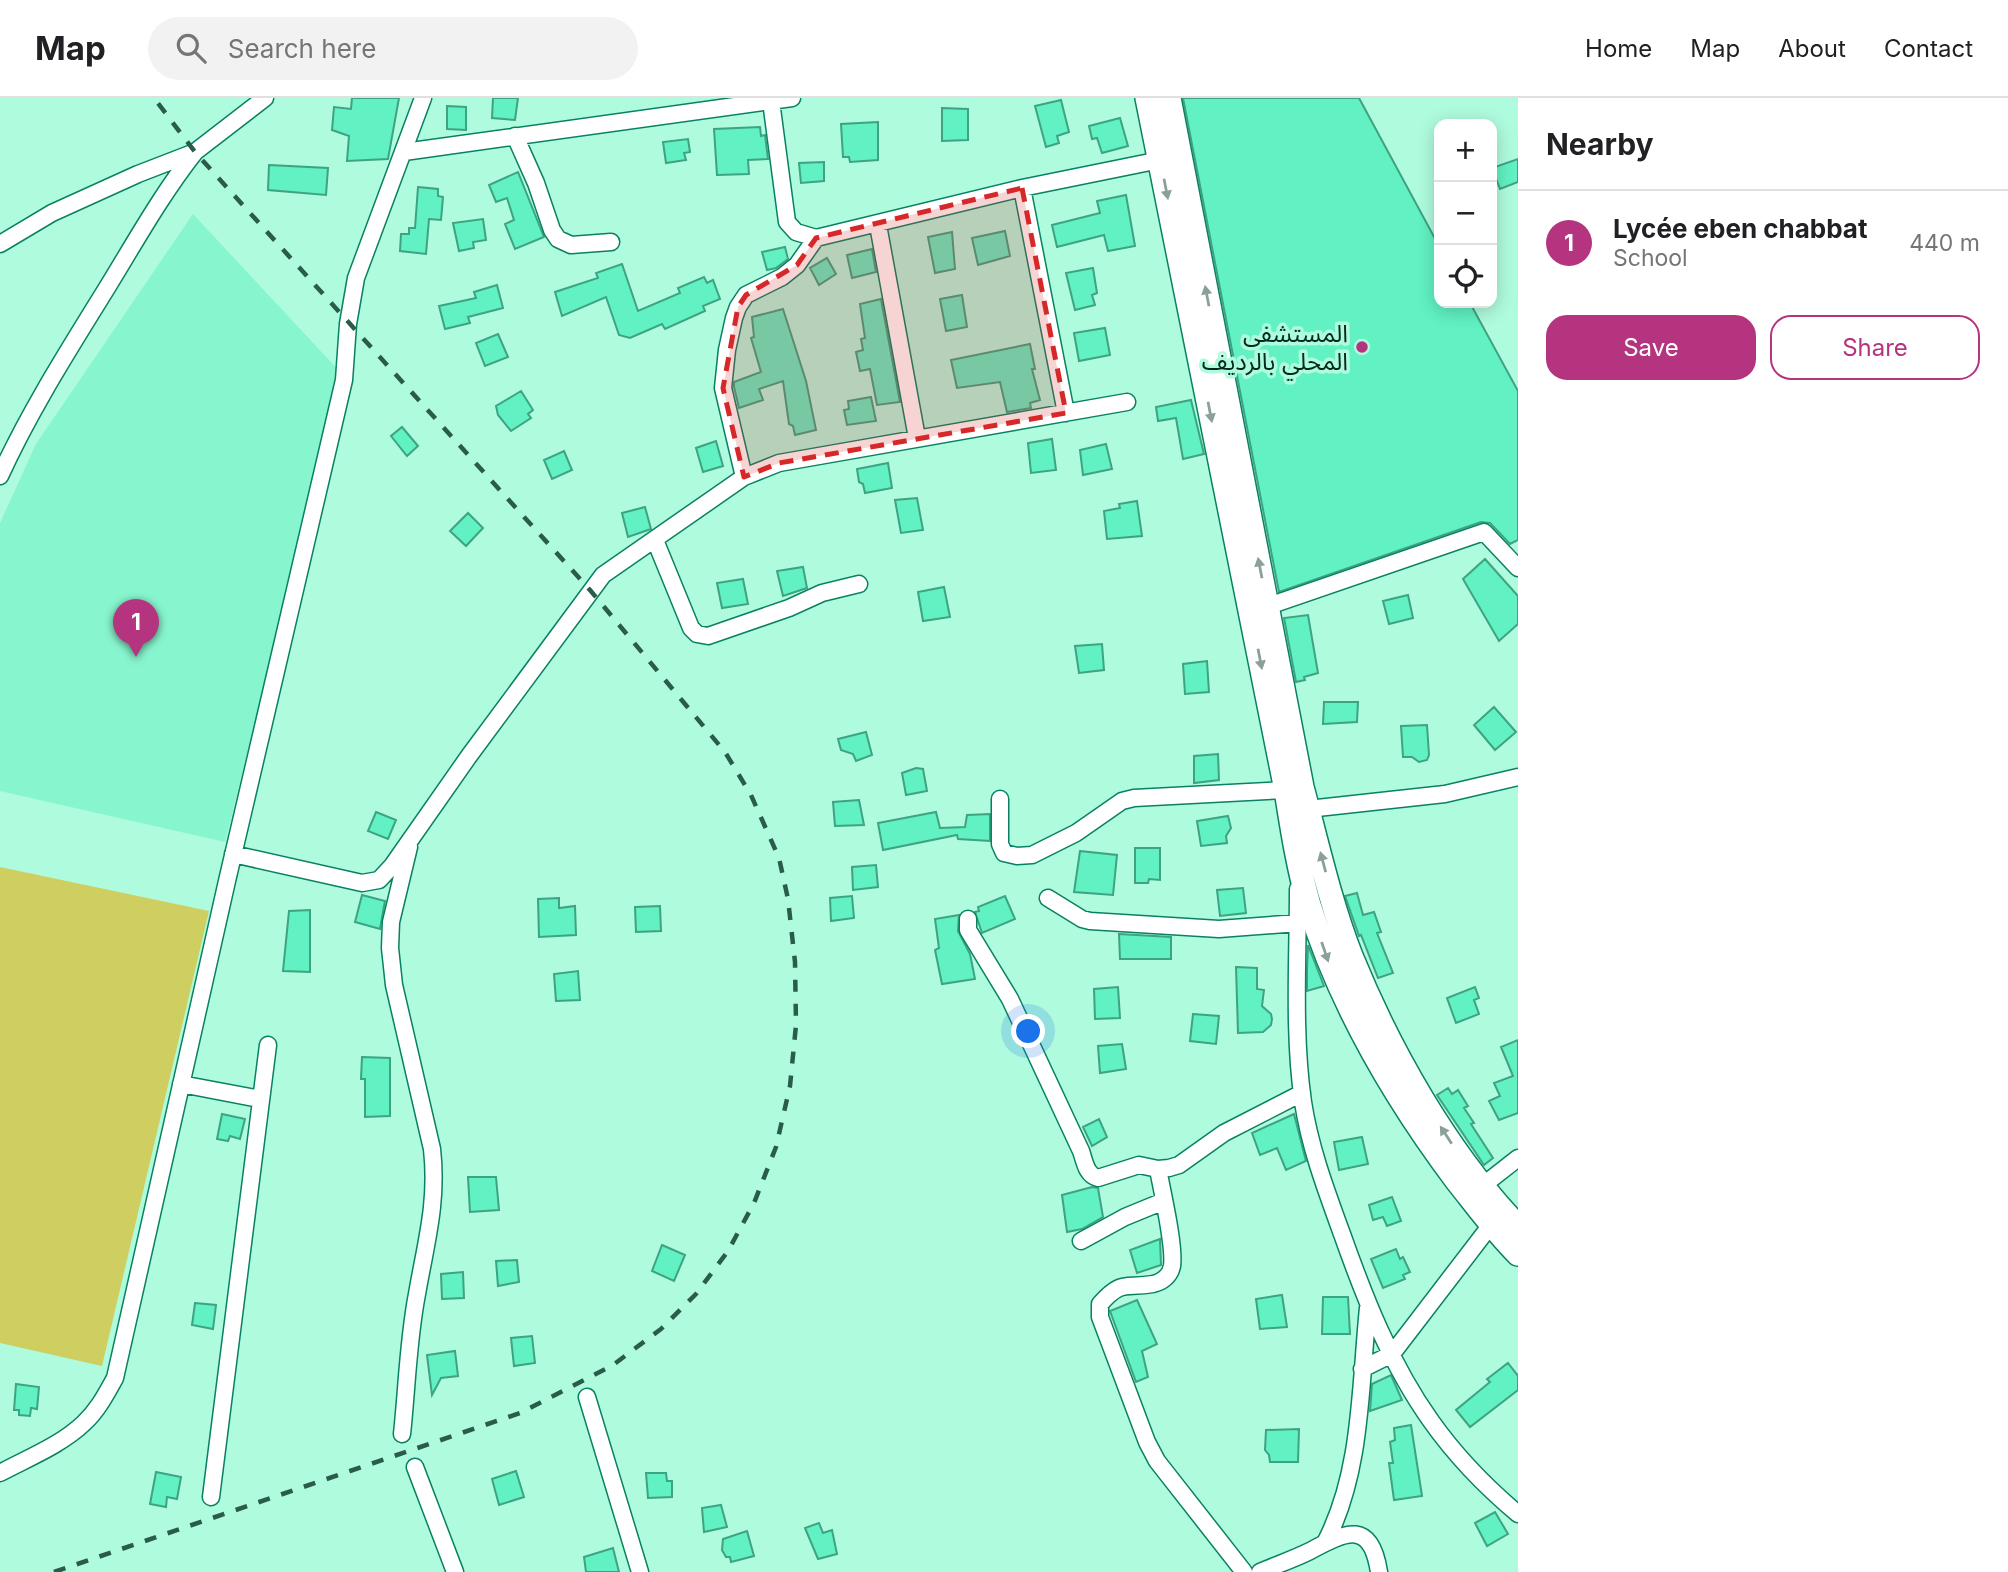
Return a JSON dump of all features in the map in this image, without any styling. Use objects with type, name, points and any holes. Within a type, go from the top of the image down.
[{"type":"main road","points":[[1147,98],[1259,609],[1308,808],[1351,955],[1408,1073],[1504,1222],[1518,1254]]},
{"type":"main road","points":[[1169,98],[1259,609],[1298,862],[1309,903],[1329,962],[1358,1026],[1428,1142],[1504,1222]]},
{"type":"street","points":[[0,477],[31,416],[170,186],[195,152],[265,98]]},
{"type":"street","points":[[0,1473],[69,1436],[100,1405],[115,1378],[233,854],[344,380],[348,324],[356,278],[423,98]]},
{"type":"street","points":[[404,152],[792,98]]},
{"type":"street","points":[[771,101],[787,222],[796,232],[816,238],[1022,188],[1160,160]]},
{"type":"street","points":[[515,136],[558,239],[571,245],[611,243]]},
{"type":"street","points":[[0,244],[52,213],[138,174],[195,152]]},
{"type":"street","points":[[1022,188],[1066,413]]},
{"type":"street","points":[[878,225],[917,438]]},
{"type":"street","points":[[744,477],[723,388],[734,318],[746,296],[782,277],[797,265],[816,238]]},
{"type":"street","points":[[233,854],[362,883],[372,883],[385,874],[603,575],[744,477],[779,463],[1127,402]]},
{"type":"street","points":[[1259,609],[1484,531],[1516,562]]},
{"type":"street","points":[[655,540],[691,628],[701,635],[708,636],[789,608],[822,593],[859,584]]},
{"type":"street","points":[[1308,808],[1445,794],[1518,777]]},
{"type":"street","points":[[1000,799],[1000,844],[1004,853],[1017,856],[1032,855],[1076,833],[1122,801],[1134,798],[1286,790]]},
{"type":"street","points":[[402,1434],[416,1296],[430,1235],[435,1174],[432,1149],[394,985],[390,948],[391,922],[411,838]]},
{"type":"street","points":[[1298,862],[1299,1051],[1302,1093],[1312,1152],[1368,1306],[1430,1421],[1479,1477],[1518,1514]]},
{"type":"street","points":[[1048,898],[1090,921],[1219,929],[1298,923]]},
{"type":"street","points":[[968,919],[968,930],[1010,999],[1088,1172],[1098,1178],[1139,1165],[1158,1168],[1179,1165],[1233,1127],[1302,1093]]},
{"type":"street","points":[[211,1497],[268,1045]]},
{"type":"street","points":[[181,1084],[260,1099]]},
{"type":"street","points":[[1481,1187],[1518,1158]]},
{"type":"street","points":[[1158,1168],[1172,1267],[1161,1282],[1117,1287],[1100,1304],[1100,1317],[1147,1442],[1157,1461],[1244,1572]]},
{"type":"street","points":[[1081,1241],[1125,1217],[1164,1201]]},
{"type":"street","points":[[1362,1369],[1392,1354],[1504,1222]]},
{"type":"street","points":[[1326,1542],[1340,1515],[1353,1457],[1368,1306]]},
{"type":"street","points":[[587,1397],[640,1572]]},
{"type":"street","points":[[415,1467],[455,1572]]},
{"type":"street","points":[[1267,1571],[1350,1533],[1362,1536],[1370,1543],[1376,1552],[1379,1572]]},
{"type":"highlighted area","points":[[1022,188],[1066,413],[779,463],[744,477],[723,388],[738,307],[746,295],[797,265],[816,238]]},
{"type":"shaded area","points":[[193,214],[342,374],[225,842],[0,791],[0,523],[36,444]]},
{"type":"shaded area","points":[[0,867],[209,911],[102,1366],[0,1343]]},
{"type":"building","points":[[352,98],[399,98],[388,159],[347,161],[349,136],[332,130],[334,107],[351,109]]},
{"type":"building","points":[[493,98],[518,98],[515,120],[492,118]]},
{"type":"building","name":"المستشفى المحلي بالرديف","points":[[1183,98],[1359,98],[1434,237],[1434,308],[1473,308],[1518,391],[1518,540],[1510,544],[1490,523],[1481,522],[1279,592]]},
{"type":"building","points":[[1061,100],[1069,132],[1057,136],[1059,143],[1046,147],[1035,106]]},
{"type":"building","points":[[447,106],[466,107],[466,130],[447,129]]},
{"type":"building","points":[[942,108],[968,109],[968,140],[942,141]]},
{"type":"building","points":[[1120,118],[1128,146],[1102,153],[1097,138],[1092,139],[1089,126]]},
{"type":"building","points":[[878,122],[878,160],[850,162],[849,157],[843,157],[841,124]]},
{"type":"building","points":[[760,127],[761,136],[765,135],[768,159],[748,160],[749,174],[717,175],[714,129]]},
{"type":"building","points":[[688,139],[690,152],[684,153],[686,160],[666,163],[663,142]]},
{"type":"building","points":[[1518,159],[1518,182],[1500,189],[1497,166]]},
{"type":"building","points":[[824,162],[824,181],[801,183],[799,163]]},
{"type":"building","points":[[269,165],[328,168],[326,195],[268,190]]},
{"type":"building","points":[[518,172],[544,237],[515,249],[505,224],[514,220],[507,198],[496,202],[489,185]]},
{"type":"building","points":[[418,187],[438,189],[438,196],[443,197],[441,220],[429,219],[426,254],[400,251],[401,234],[409,234],[409,228],[415,228]]},
{"type":"building","points":[[1126,195],[1135,246],[1108,251],[1104,235],[1057,247],[1052,225],[1100,213],[1097,201]]},
{"type":"building","points":[[483,219],[486,240],[473,242],[474,248],[459,251],[453,223]]},
{"type":"building","points":[[1005,231],[1010,256],[978,265],[972,238]]},
{"type":"building","points":[[952,232],[955,269],[935,273],[928,237]]},
{"type":"building","points":[[785,247],[788,259],[776,268],[767,270],[762,252]]},
{"type":"building","points":[[872,249],[876,272],[852,278],[847,255]]},
{"type":"building","points":[[827,258],[836,274],[819,285],[810,268]]},
{"type":"building","points":[[622,264],[638,311],[680,293],[678,288],[704,277],[707,283],[713,280],[720,299],[703,306],[705,311],[665,329],[662,324],[630,338],[619,335],[606,297],[562,316],[555,292],[598,278],[596,273]]},
{"type":"building","points":[[1093,268],[1097,293],[1092,295],[1095,305],[1075,310],[1066,273]]},
{"type":"building","points":[[497,285],[503,308],[468,317],[470,323],[445,329],[439,306],[476,298],[474,292]]},
{"type":"building","points":[[962,295],[967,327],[946,331],[940,299]]},
{"type":"building","points":[[881,299],[900,402],[877,405],[870,369],[860,371],[856,352],[863,350],[861,339],[865,338],[860,304]]},
{"type":"building","points":[[783,309],[806,381],[816,430],[795,435],[793,426],[789,424],[783,381],[759,389],[763,400],[739,408],[734,387],[734,382],[761,372],[751,338],[754,337],[752,317]]},
{"type":"building","points":[[1105,328],[1110,355],[1079,361],[1074,333]]},
{"type":"building","points":[[498,334],[508,357],[485,366],[476,343]]},
{"type":"building","points":[[1030,344],[1035,369],[1032,369],[1040,400],[1030,403],[1031,408],[1007,412],[1000,382],[957,388],[951,360]]},
{"type":"building","points":[[521,391],[533,410],[528,414],[531,418],[511,431],[498,415],[496,406]]},
{"type":"building","points":[[871,397],[876,421],[847,425],[844,410],[849,409],[848,401]]},
{"type":"building","points":[[1191,400],[1204,454],[1183,459],[1176,418],[1158,421],[1156,407]]},
{"type":"building","points":[[402,427],[418,446],[407,456],[391,436]]},
{"type":"building","points":[[1052,439],[1056,470],[1031,473],[1028,443]]},
{"type":"building","points":[[716,441],[723,466],[703,472],[696,448]]},
{"type":"building","points":[[1106,444],[1112,469],[1083,475],[1080,450]]},
{"type":"building","points":[[564,451],[572,470],[552,479],[544,460]]},
{"type":"building","points":[[888,463],[892,488],[865,493],[863,484],[859,482],[857,469]]},
{"type":"building","points":[[917,498],[923,530],[901,533],[895,500]]},
{"type":"building","points":[[1137,501],[1142,536],[1107,539],[1104,511],[1120,508],[1119,504]]},
{"type":"building","points":[[645,507],[651,529],[628,537],[622,513]]},
{"type":"building","points":[[468,513],[483,528],[466,546],[450,531]]},
{"type":"building","points":[[1485,559],[1518,596],[1518,624],[1499,641],[1463,579]]},
{"type":"building","points":[[803,567],[807,588],[783,596],[777,571]]},
{"type":"building","points":[[743,579],[748,604],[722,608],[717,583]]},
{"type":"building","points":[[944,587],[950,617],[923,621],[918,592]]},
{"type":"building","points":[[1408,595],[1413,618],[1389,624],[1383,601]]},
{"type":"building","points":[[1308,615],[1318,673],[1296,682],[1284,618]]},
{"type":"building","points":[[1102,644],[1104,670],[1079,673],[1075,646]]},
{"type":"building","points":[[1207,661],[1209,692],[1185,694],[1183,664]]},
{"type":"building","points":[[1324,702],[1358,702],[1357,722],[1323,724]]},
{"type":"building","points":[[1494,707],[1516,732],[1495,750],[1474,725]]},
{"type":"building","points":[[1427,725],[1427,760],[1419,762],[1412,757],[1403,757],[1401,726]]},
{"type":"building","points":[[866,732],[872,755],[856,761],[853,754],[841,750],[838,739]]},
{"type":"building","points":[[1218,754],[1219,780],[1194,783],[1194,756]]},
{"type":"building","points":[[916,768],[923,769],[927,791],[906,795],[902,773]]},
{"type":"building","points":[[859,800],[864,825],[835,826],[833,802]]},
{"type":"building","points":[[376,812],[396,820],[388,839],[368,831]]},
{"type":"building","points":[[936,812],[940,828],[965,827],[967,815],[990,814],[990,841],[958,839],[957,835],[883,850],[878,823]]},
{"type":"building","points":[[1228,816],[1231,828],[1226,836],[1227,843],[1201,846],[1197,821]]},
{"type":"building","points":[[1135,848],[1160,848],[1160,880],[1149,879],[1148,883],[1135,883]]},
{"type":"building","points":[[1080,851],[1117,855],[1113,895],[1074,892]]},
{"type":"building","points":[[876,865],[878,887],[853,890],[852,867]]},
{"type":"building","points":[[1243,888],[1246,913],[1220,916],[1217,890]]},
{"type":"building","points":[[1357,893],[1363,915],[1374,912],[1381,932],[1377,933],[1393,973],[1378,978],[1361,935],[1359,936],[1345,896]]},
{"type":"building","points":[[362,895],[385,901],[380,929],[355,922]]},
{"type":"building","points":[[852,896],[854,918],[831,921],[830,898]]},
{"type":"building","points":[[1005,896],[1015,919],[982,933],[975,912],[979,911],[978,907]]},
{"type":"building","points":[[559,898],[559,908],[575,906],[576,935],[539,937],[538,899]]},
{"type":"building","points":[[660,906],[661,931],[636,932],[635,907]]},
{"type":"building","points":[[310,910],[310,972],[283,971],[289,911]]},
{"type":"building","points":[[959,915],[958,931],[970,954],[975,979],[942,984],[935,950],[939,948],[935,919]]},
{"type":"building","points":[[1119,934],[1171,937],[1171,959],[1120,959]]},
{"type":"building","points":[[1308,945],[1324,986],[1307,991],[1307,969]]},
{"type":"building","points":[[1236,967],[1257,968],[1257,989],[1264,990],[1262,1006],[1271,1014],[1272,1019],[1271,1025],[1263,1032],[1238,1033]]},
{"type":"building","points":[[578,971],[580,1000],[556,1001],[554,974]]},
{"type":"building","points":[[1118,987],[1120,1018],[1095,1019],[1094,989]]},
{"type":"building","points":[[1475,987],[1479,998],[1474,1000],[1479,1014],[1456,1023],[1447,998]]},
{"type":"building","points":[[1193,1014],[1219,1016],[1216,1044],[1190,1041]]},
{"type":"building","points":[[1518,1040],[1518,1113],[1499,1120],[1489,1101],[1500,1096],[1494,1083],[1513,1076],[1501,1047]]},
{"type":"building","points":[[1122,1044],[1126,1069],[1100,1073],[1098,1046]]},
{"type":"building","points":[[362,1057],[390,1058],[390,1116],[365,1117]]},
{"type":"building","points":[[1448,1088],[1452,1094],[1458,1090],[1468,1106],[1464,1108],[1474,1123],[1471,1124],[1493,1158],[1484,1165],[1437,1095]]},
{"type":"building","points":[[222,1114],[245,1119],[240,1139],[230,1136],[228,1141],[217,1139]]},
{"type":"building","points":[[1294,1114],[1306,1161],[1286,1170],[1277,1148],[1260,1155],[1252,1133]]},
{"type":"building","points":[[1099,1119],[1107,1137],[1092,1146],[1083,1127]]},
{"type":"building","points":[[1362,1137],[1368,1164],[1339,1170],[1334,1142]]},
{"type":"building","points":[[468,1177],[496,1177],[499,1210],[470,1212]]},
{"type":"building","points":[[1092,1187],[1098,1188],[1103,1217],[1082,1229],[1067,1232],[1062,1195]]},
{"type":"building","points":[[1392,1197],[1401,1221],[1387,1226],[1383,1217],[1373,1220],[1369,1205]]},
{"type":"building","points":[[1160,1239],[1161,1265],[1137,1273],[1130,1250]]},
{"type":"building","points":[[662,1245],[685,1255],[674,1281],[652,1271]]},
{"type":"building","points":[[1396,1249],[1410,1272],[1403,1275],[1405,1279],[1383,1288],[1371,1259]]},
{"type":"building","points":[[517,1260],[519,1282],[498,1286],[496,1261]]},
{"type":"building","points":[[463,1272],[464,1298],[442,1299],[441,1274]]},
{"type":"building","points":[[1282,1295],[1287,1327],[1260,1329],[1256,1299]]},
{"type":"building","points":[[1323,1297],[1348,1297],[1350,1334],[1322,1334]]},
{"type":"building","points":[[1137,1300],[1157,1344],[1142,1351],[1148,1377],[1136,1382],[1110,1311]]},
{"type":"building","points":[[195,1303],[216,1305],[213,1329],[192,1325]]},
{"type":"building","points":[[532,1336],[535,1363],[514,1366],[511,1338]]},
{"type":"building","points":[[455,1351],[458,1376],[441,1378],[432,1395],[427,1355]]},
{"type":"building","points":[[1508,1363],[1518,1376],[1518,1390],[1470,1427],[1456,1410],[1490,1382],[1487,1379]]},
{"type":"building","points":[[1391,1375],[1402,1400],[1370,1411],[1372,1384]]},
{"type":"building","points":[[16,1384],[39,1387],[37,1409],[31,1408],[30,1416],[19,1415],[19,1410],[14,1410]]},
{"type":"building","points":[[1411,1425],[1422,1496],[1394,1500],[1389,1463],[1393,1463],[1390,1442],[1395,1440],[1394,1428]]},
{"type":"building","points":[[1299,1429],[1298,1462],[1270,1462],[1265,1450],[1266,1430]]},
{"type":"building","points":[[516,1471],[524,1497],[499,1505],[492,1479]]},
{"type":"building","points":[[156,1472],[181,1477],[177,1499],[167,1497],[166,1507],[150,1504]]},
{"type":"building","points":[[646,1473],[666,1473],[667,1481],[672,1481],[672,1497],[648,1498]]},
{"type":"building","points":[[721,1505],[727,1527],[704,1532],[702,1508]]},
{"type":"building","points":[[1495,1512],[1508,1534],[1487,1546],[1475,1523]]},
{"type":"building","points":[[819,1523],[823,1533],[832,1530],[837,1554],[818,1559],[805,1528]]},
{"type":"building","points":[[747,1531],[754,1556],[731,1562],[730,1557],[726,1557],[722,1550],[723,1539]]},
{"type":"building","points":[[613,1548],[619,1572],[586,1572],[584,1557]]},
{"type":"railway","points":[[54,1572],[520,1413],[613,1365],[661,1329],[696,1294],[728,1251],[754,1203],[776,1147],[790,1086],[796,1025],[795,962],[788,899],[779,858],[751,795],[725,752],[590,590],[195,152],[154,98]]},
{"type":"place","name":"المستشفى المحلي بالرديف","points":[[1362,347]]},
{"type":"place","name":"Lycée eben chabbat","points":[[136,657]]}]
